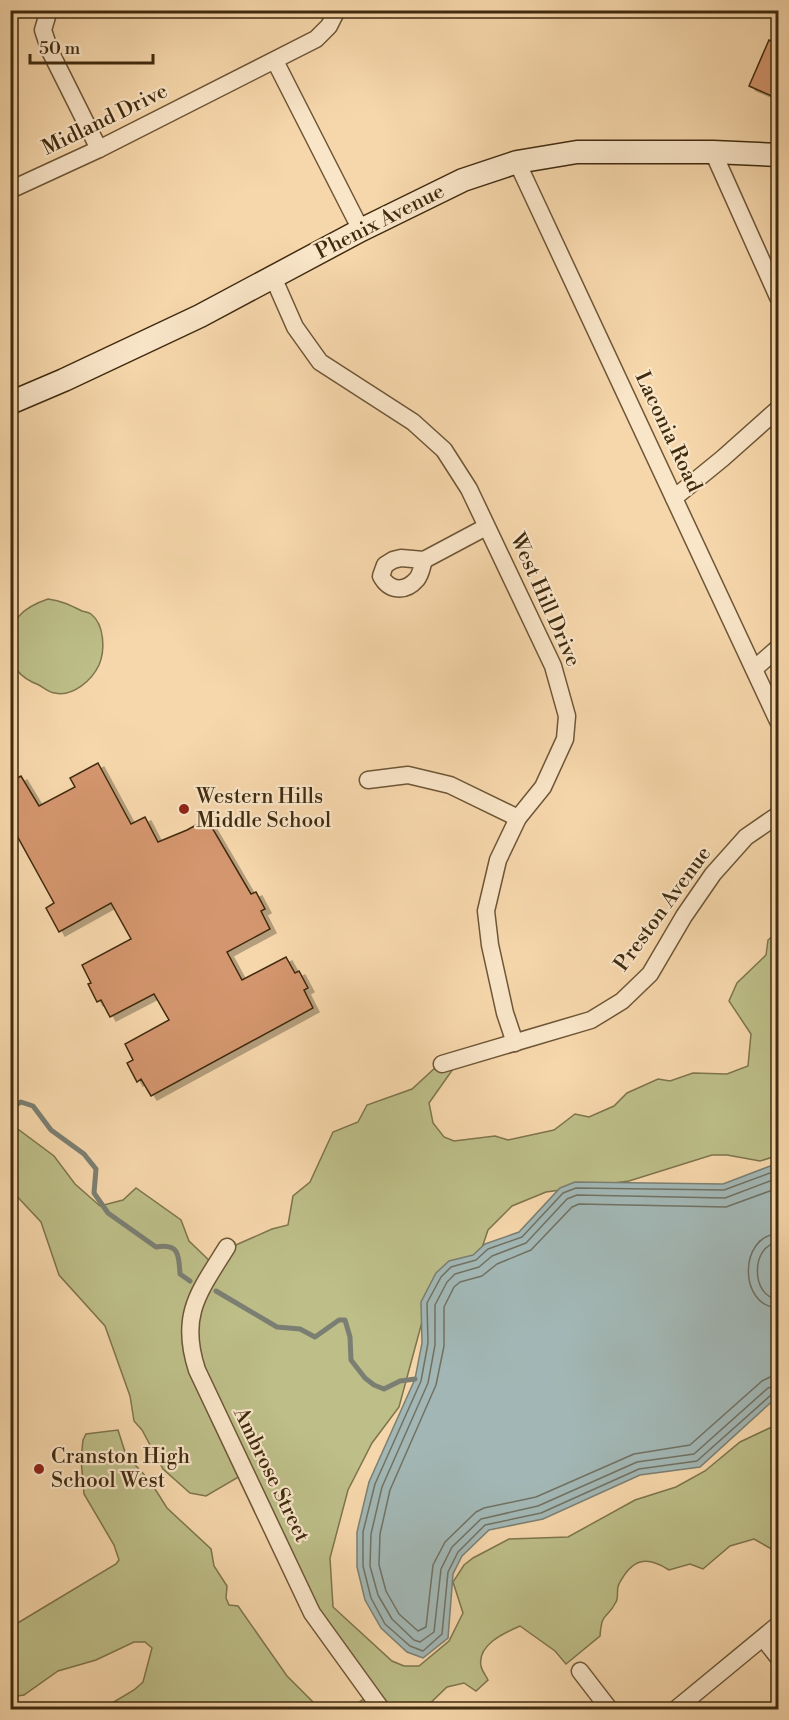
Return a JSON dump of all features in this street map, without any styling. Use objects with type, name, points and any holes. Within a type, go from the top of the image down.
[{"type":"main road","name":"Phenix Avenue","points":[[10,403],[64,381],[179,326],[361,230],[463,180],[517,162],[577,152],[713,152],[778,155]]},
{"type":"street","points":[[50,10],[43,30],[50,51],[99,149]]},
{"type":"street","name":"Midland Drive","points":[[10,190],[99,149],[316,39],[328,26],[337,10]]},
{"type":"street","points":[[275,61],[361,230]]},
{"type":"street","points":[[713,152],[778,297]]},
{"type":"street","name":"Laconia Road","points":[[517,162],[778,721]]},
{"type":"street","name":"West Hill Drive","points":[[273,277],[295,327],[320,362],[412,422],[444,450],[470,489],[553,666],[567,716],[564,739],[543,787],[518,818],[498,860],[486,911],[490,945],[505,1012],[515,1042]]},
{"type":"street","points":[[674,498],[778,409]]},
{"type":"street","points":[[424,560],[486,527]]},
{"type":"street","points":[[754,669],[778,648]]},
{"type":"street","points":[[369,780],[408,775],[450,785],[518,818]]},
{"type":"street","name":"Preston Avenue","points":[[442,1064],[591,1020],[622,1001],[650,974],[684,916],[713,874],[746,837],[778,815]]},
{"type":"street","name":"Ambrose Street","points":[[227,1247],[204,1284],[190,1318],[191,1352],[197,1370],[312,1612],[382,1710]]},
{"type":"street","points":[[675,1710],[778,1625]]},
{"type":"street","points":[[763,1638],[778,1657]]},
{"type":"street","points":[[580,1671],[610,1710]]},
{"type":"green space","points":[[48,599],[91,614],[99,625],[103,638],[99,665],[92,676],[75,690],[62,694],[51,692],[21,675],[11,657],[12,630],[19,616]]},
{"type":"green space","points":[[778,931],[778,1152],[773,1157],[760,1161],[727,1155],[712,1155],[629,1181],[546,1192],[512,1206],[488,1230],[467,1292],[431,1313],[422,1322],[399,1407],[372,1443],[348,1490],[330,1558],[333,1607],[392,1661],[404,1666],[419,1666],[449,1641],[463,1613],[453,1582],[464,1565],[473,1558],[509,1539],[568,1537],[635,1500],[676,1487],[705,1471],[740,1442],[778,1424],[778,1547],[775,1551],[754,1539],[730,1546],[703,1569],[690,1564],[669,1570],[653,1562],[640,1562],[629,1569],[619,1584],[617,1600],[604,1619],[600,1636],[566,1664],[555,1651],[520,1626],[487,1646],[483,1652],[481,1666],[488,1680],[476,1691],[464,1683],[447,1687],[424,1709],[349,1709],[365,1698],[240,1476],[206,1496],[190,1493],[163,1469],[142,1430],[134,1421],[130,1396],[105,1326],[59,1275],[41,1222],[11,1190],[11,1124],[54,1156],[75,1184],[100,1206],[123,1200],[136,1188],[181,1220],[189,1241],[213,1264],[229,1248],[272,1229],[288,1225],[293,1196],[310,1182],[333,1132],[358,1122],[367,1105],[412,1089],[437,1066],[453,1069],[429,1103],[433,1123],[444,1137],[454,1141],[495,1136],[508,1140],[554,1130],[575,1114],[589,1117],[614,1106],[627,1093],[658,1079],[670,1081],[693,1073],[727,1074],[748,1066],[751,1034],[729,1001],[737,983],[766,955],[768,940]]},
{"type":"green space","points":[[118,1430],[126,1455],[150,1481],[167,1508],[211,1549],[214,1566],[227,1586],[226,1598],[229,1605],[238,1606],[287,1676],[320,1709],[102,1709],[143,1682],[152,1648],[145,1642],[134,1642],[96,1660],[58,1671],[24,1695],[11,1697],[11,1627],[116,1564],[119,1560],[114,1545],[84,1494],[81,1459],[86,1434]]},
{"type":"water","points":[[778,1163],[778,1253],[773,1262],[772,1271],[778,1289],[778,1396],[700,1467],[640,1475],[543,1519],[489,1530],[462,1556],[453,1574],[448,1638],[423,1658],[407,1652],[381,1628],[365,1600],[357,1567],[357,1532],[369,1482],[415,1379],[422,1343],[421,1302],[436,1273],[449,1261],[473,1255],[485,1244],[519,1232],[560,1188],[575,1182],[723,1184]]},
{"type":"building","points":[[769,40],[778,44],[776,98],[749,86]]},
{"type":"building","name":"Western Hills Middle School","points":[[98,763],[131,824],[145,817],[158,842],[207,819],[251,894],[256,892],[265,909],[261,911],[270,929],[227,952],[242,980],[286,957],[295,973],[299,971],[308,988],[304,990],[313,1008],[151,1096],[141,1079],[137,1082],[127,1063],[133,1060],[125,1044],[169,1020],[154,994],[110,1017],[101,1000],[97,1002],[82,965],[131,939],[111,903],[59,932],[46,908],[54,903],[10,823],[10,782],[21,776],[39,806],[75,787],[70,778]]},
{"type":"waterway","points":[[10,1108],[21,1102],[33,1106],[51,1130],[84,1154],[96,1169],[94,1193],[108,1213],[156,1247],[164,1246],[173,1249],[178,1256],[180,1274],[190,1281]]},
{"type":"waterway","points":[[216,1291],[277,1327],[300,1329],[315,1337],[339,1320],[345,1320],[350,1337],[351,1360],[365,1378],[384,1389],[400,1381],[415,1379]]},
{"type":"place","name":"Western Hills Middle School","points":[[184,809]]},
{"type":"place","name":"Cranston High School West","points":[[39,1469]]}]
